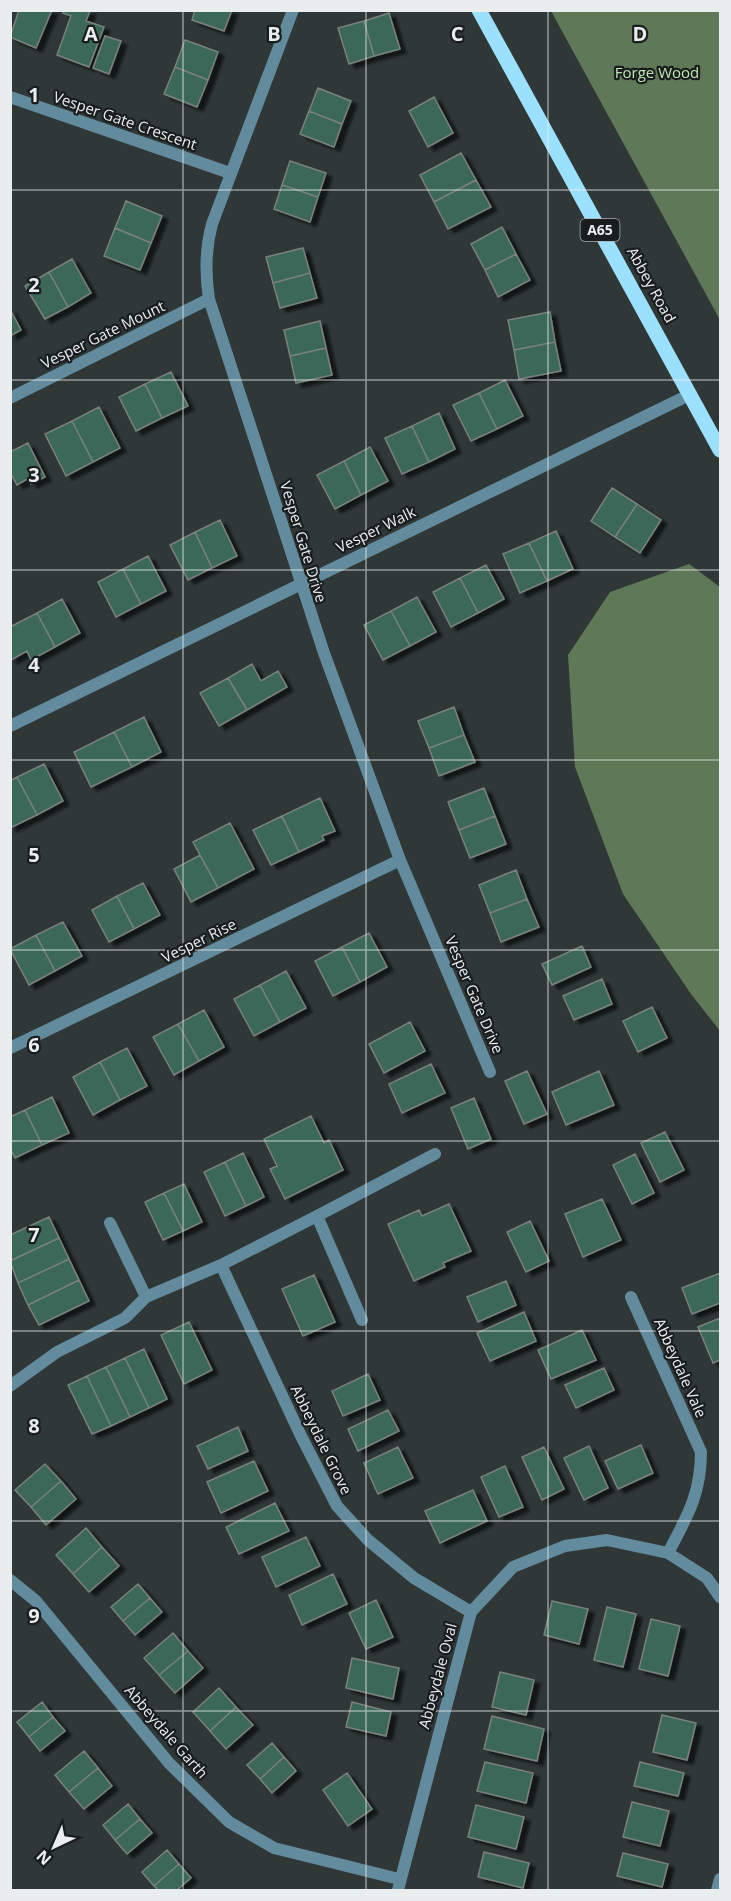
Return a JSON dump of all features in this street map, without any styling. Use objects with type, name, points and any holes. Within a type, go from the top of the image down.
[{"type":"main road","name":"Abbey Road","points":[[479,10],[720,450]]},
{"type":"street","name":"Vesper Gate Drive","points":[[293,10],[230,173],[207,244],[205,272],[209,299],[284,524],[299,584],[400,861],[490,1072]]},
{"type":"street","name":"Vesper Gate Crescent","points":[[10,97],[230,173]]},
{"type":"street","name":"Vesper Gate Mount","points":[[10,398],[209,299]]},
{"type":"street","name":"Vesper Walk","points":[[10,726],[691,394]]},
{"type":"street","name":"Vesper Rise","points":[[10,1048],[400,861]]},
{"type":"street","points":[[10,1386],[57,1352],[125,1318],[146,1297],[221,1265],[435,1154]]},
{"type":"street","points":[[317,1216],[362,1320]]},
{"type":"street","points":[[110,1223],[146,1297]]},
{"type":"street","name":"Abbeydale Grove","points":[[221,1265],[301,1436],[337,1506],[368,1540],[414,1578],[471,1612]]},
{"type":"street","name":"Abbeydale Vale","points":[[631,1296],[701,1452],[701,1475],[694,1504],[668,1553]]},
{"type":"street","name":"Abbeydale Oval","points":[[399,1885],[471,1612],[513,1567],[565,1546],[608,1540],[668,1553],[707,1578],[720,1597]]},
{"type":"street","name":"Abbeydale Garth","points":[[10,1580],[36,1601],[169,1763],[229,1822],[274,1848],[399,1885]]},
{"type":"street","points":[[717,1890],[720,1879]]},
{"type":"green space","name":"Forge Wood","points":[[551,11],[720,11],[720,320]]},
{"type":"green space","points":[[689,564],[720,587],[720,1031],[691,994],[623,894],[575,767],[568,655],[610,592]]},
{"type":"building","points":[[19,10],[52,10],[36,48],[10,37]]},
{"type":"building","points":[[64,10],[90,11],[86,21],[104,27],[89,67],[57,55],[71,16],[63,13]]},
{"type":"building","points":[[195,10],[232,10],[224,31],[192,20]]},
{"type":"building","points":[[389,13],[400,49],[374,56],[364,21]]},
{"type":"building","points":[[364,21],[374,56],[349,64],[338,28]]},
{"type":"building","points":[[105,36],[121,41],[109,74],[93,68]]},
{"type":"building","points":[[185,40],[218,52],[208,80],[175,67]]},
{"type":"building","points":[[175,67],[208,80],[197,107],[164,94]]},
{"type":"building","points":[[318,88],[351,101],[342,124],[309,111]]},
{"type":"building","points":[[434,97],[453,133],[428,147],[409,111]]},
{"type":"building","points":[[309,111],[342,124],[334,147],[300,134]]},
{"type":"building","points":[[461,153],[476,180],[434,202],[420,175]]},
{"type":"building","points":[[290,161],[326,173],[318,197],[282,185]]},
{"type":"building","points":[[476,180],[491,207],[448,229],[434,202]]},
{"type":"building","points":[[282,185],[318,197],[310,222],[274,209]]},
{"type":"building","points":[[126,201],[162,216],[151,243],[115,228]]},
{"type":"building","points":[[502,227],[516,254],[485,270],[471,244]]},
{"type":"building","points":[[115,228],[151,243],[140,270],[104,256]]},
{"type":"building","points":[[303,248],[310,273],[273,283],[266,257]]},
{"type":"building","points":[[516,254],[530,280],[498,297],[485,270]]},
{"type":"building","points":[[72,259],[91,293],[68,307],[49,272]]},
{"type":"building","points":[[49,272],[68,307],[45,319],[25,286]]},
{"type":"building","points":[[310,273],[317,298],[280,308],[273,283]]},
{"type":"building","points":[[10,309],[21,330],[10,336]]},
{"type":"building","points":[[550,312],[555,342],[514,350],[508,320]]},
{"type":"building","points":[[320,321],[326,348],[290,356],[284,330]]},
{"type":"building","points":[[555,342],[561,371],[519,379],[514,350]]},
{"type":"building","points":[[326,348],[332,375],[296,383],[290,356]]},
{"type":"building","points":[[171,372],[188,406],[162,418],[145,384]]},
{"type":"building","points":[[505,380],[523,416],[497,429],[479,393]]},
{"type":"building","points":[[145,384],[162,418],[136,431],[119,397]]},
{"type":"building","points":[[479,393],[497,429],[471,441],[453,405]]},
{"type":"building","points":[[99,407],[120,448],[93,462],[72,421]]},
{"type":"building","points":[[439,413],[455,449],[429,462],[412,426]]},
{"type":"building","points":[[72,421],[93,462],[66,476],[45,434]]},
{"type":"building","points":[[412,426],[429,462],[402,474],[385,438]]},
{"type":"building","points":[[28,443],[45,477],[31,484],[29,478],[17,485],[10,472],[10,452]]},
{"type":"building","points":[[370,447],[388,481],[361,495],[344,461]]},
{"type":"building","points":[[344,461],[361,495],[335,509],[317,475]]},
{"type":"building","points":[[612,488],[637,504],[615,537],[591,521]]},
{"type":"building","points":[[637,504],[661,520],[640,553],[615,537]]},
{"type":"building","points":[[220,520],[237,556],[212,568],[195,532]]},
{"type":"building","points":[[556,531],[573,569],[547,581],[529,543]]},
{"type":"building","points":[[195,532],[212,568],[188,580],[170,545]]},
{"type":"building","points":[[529,543],[547,581],[520,593],[503,554]]},
{"type":"building","points":[[148,556],[166,591],[141,604],[123,569]]},
{"type":"building","points":[[486,565],[504,599],[478,613],[460,578]]},
{"type":"building","points":[[123,569],[141,604],[116,617],[98,582]]},
{"type":"building","points":[[460,578],[478,613],[451,627],[433,592]]},
{"type":"building","points":[[417,597],[436,632],[410,646],[391,611]]},
{"type":"building","points":[[62,599],[80,633],[55,647],[37,613]]},
{"type":"building","points":[[391,611],[410,646],[383,660],[364,625]]},
{"type":"building","points":[[37,613],[55,647],[31,660],[27,651],[11,660],[10,627]]},
{"type":"building","points":[[252,664],[261,681],[278,671],[287,687],[247,710],[228,678]]},
{"type":"building","points":[[228,678],[247,710],[219,726],[200,693]]},
{"type":"building","points":[[454,707],[464,735],[429,748],[418,721]]},
{"type":"building","points":[[144,717],[161,752],[132,767],[114,732]]},
{"type":"building","points":[[114,732],[132,767],[91,787],[74,752]]},
{"type":"building","points":[[464,735],[475,762],[439,776],[429,748]]},
{"type":"building","points":[[44,764],[63,801],[37,815],[17,777]]},
{"type":"building","points":[[17,777],[37,815],[10,828],[10,781]]},
{"type":"building","points":[[484,788],[495,816],[459,830],[448,802]]},
{"type":"building","points":[[320,798],[335,831],[322,836],[324,840],[299,852],[282,816]]},
{"type":"building","points":[[282,816],[299,852],[271,865],[253,830]]},
{"type":"building","points":[[495,816],[506,844],[470,858],[459,830]]},
{"type":"building","points":[[230,823],[254,869],[218,888],[193,842]]},
{"type":"building","points":[[200,855],[218,888],[191,902],[174,869]]},
{"type":"building","points":[[516,870],[527,899],[490,913],[479,885]]},
{"type":"building","points":[[143,883],[160,915],[134,929],[117,896]]},
{"type":"building","points":[[117,896],[134,929],[109,942],[92,910]]},
{"type":"building","points":[[527,899],[539,927],[501,942],[490,913]]},
{"type":"building","points":[[63,922],[82,956],[55,971],[36,935]]},
{"type":"building","points":[[369,933],[387,967],[360,982],[342,947]]},
{"type":"building","points":[[36,935],[55,971],[29,985],[10,949]]},
{"type":"building","points":[[582,946],[591,967],[552,985],[542,964]]},
{"type":"building","points":[[342,947],[360,982],[333,996],[315,961]]},
{"type":"building","points":[[286,971],[306,1008],[280,1022],[260,985]]},
{"type":"building","points":[[602,979],[612,1004],[574,1020],[563,996]]},
{"type":"building","points":[[260,985],[280,1022],[254,1036],[234,999]]},
{"type":"building","points":[[652,1007],[667,1038],[638,1052],[623,1021]]},
{"type":"building","points":[[204,1010],[224,1047],[199,1061],[178,1024]]},
{"type":"building","points":[[410,1022],[425,1051],[384,1073],[369,1044]]},
{"type":"building","points":[[178,1024],[199,1061],[174,1075],[153,1037]]},
{"type":"building","points":[[127,1048],[147,1086],[120,1100],[100,1062]]},
{"type":"building","points":[[100,1062],[120,1100],[93,1115],[73,1077]]},
{"type":"building","points":[[431,1064],[445,1093],[402,1113],[389,1084]]},
{"type":"building","points":[[527,1071],[547,1114],[524,1124],[505,1081]]},
{"type":"building","points":[[599,1071],[614,1105],[566,1125],[552,1092]]},
{"type":"building","points":[[52,1097],[69,1133],[42,1145],[25,1110]]},
{"type":"building","points":[[474,1098],[491,1139],[468,1149],[451,1108]]},
{"type":"building","points":[[25,1110],[42,1145],[15,1158],[10,1148],[10,1117]]},
{"type":"building","points":[[311,1116],[324,1143],[329,1140],[343,1170],[285,1199],[270,1169],[277,1166],[264,1139]]},
{"type":"building","points":[[665,1132],[684,1170],[660,1182],[641,1143]]},
{"type":"building","points":[[243,1153],[264,1197],[246,1206],[225,1162]]},
{"type":"building","points":[[635,1154],[654,1193],[632,1204],[613,1165]]},
{"type":"building","points":[[225,1162],[246,1206],[225,1216],[204,1172]]},
{"type":"building","points":[[184,1184],[202,1222],[183,1231],[164,1193]]},
{"type":"building","points":[[164,1193],[183,1231],[163,1240],[145,1202]]},
{"type":"building","points":[[602,1199],[621,1240],[583,1257],[565,1214]]},
{"type":"building","points":[[449,1204],[471,1251],[443,1263],[445,1267],[414,1281],[388,1224],[419,1210],[422,1216]]},
{"type":"building","points":[[49,1217],[59,1238],[10,1261],[10,1235]]},
{"type":"building","points":[[530,1221],[549,1261],[526,1272],[507,1232]]},
{"type":"building","points":[[59,1238],[69,1259],[18,1283],[10,1261]]},
{"type":"building","points":[[69,1259],[79,1280],[28,1305],[18,1283]]},
{"type":"building","points":[[720,1273],[720,1303],[692,1314],[682,1288]]},
{"type":"building","points":[[314,1275],[335,1322],[303,1336],[282,1289]]},
{"type":"building","points":[[79,1280],[89,1301],[39,1325],[28,1305]]},
{"type":"building","points":[[506,1281],[516,1305],[478,1322],[467,1297]]},
{"type":"building","points":[[524,1312],[536,1341],[490,1361],[477,1333]]},
{"type":"building","points":[[720,1318],[720,1360],[713,1363],[698,1327]]},
{"type":"building","points":[[189,1322],[212,1370],[184,1384],[161,1335]]},
{"type":"building","points":[[582,1330],[596,1360],[551,1379],[538,1350]]},
{"type":"building","points":[[144,1349],[167,1399],[149,1408],[125,1358]]},
{"type":"building","points":[[125,1358],[149,1408],[130,1417],[106,1367]]},
{"type":"building","points":[[106,1367],[130,1417],[111,1426],[87,1376]]},
{"type":"building","points":[[604,1368],[614,1390],[576,1408],[565,1385]]},
{"type":"building","points":[[368,1374],[380,1400],[343,1416],[332,1391]]},
{"type":"building","points":[[87,1376],[111,1426],[92,1434],[68,1385]]},
{"type":"building","points":[[388,1410],[399,1431],[358,1451],[348,1429]]},
{"type":"building","points":[[238,1427],[248,1451],[208,1469],[197,1446]]},
{"type":"building","points":[[641,1445],[653,1473],[618,1489],[605,1461]]},
{"type":"building","points":[[589,1446],[608,1488],[584,1500],[564,1458]]},
{"type":"building","points":[[398,1447],[413,1478],[378,1494],[364,1463]]},
{"type":"building","points":[[544,1447],[564,1489],[542,1500],[522,1457]]},
{"type":"building","points":[[254,1461],[268,1491],[221,1513],[207,1482]]},
{"type":"building","points":[[45,1464],[61,1481],[31,1507],[15,1490]]},
{"type":"building","points":[[505,1466],[523,1507],[499,1517],[481,1477]]},
{"type":"building","points":[[61,1481],[76,1499],[46,1525],[31,1507]]},
{"type":"building","points":[[473,1490],[487,1521],[440,1543],[425,1511]]},
{"type":"building","points":[[275,1503],[289,1531],[239,1554],[226,1527]]},
{"type":"building","points":[[86,1528],[102,1547],[73,1574],[56,1555]]},
{"type":"building","points":[[306,1537],[320,1566],[276,1587],[262,1557]]},
{"type":"building","points":[[102,1547],[119,1566],[89,1592],[73,1574]]},
{"type":"building","points":[[333,1574],[347,1604],[302,1625],[289,1595]]},
{"type":"building","points":[[138,1584],[150,1598],[123,1621],[111,1607]]},
{"type":"building","points":[[150,1598],[162,1612],[135,1635],[123,1621]]},
{"type":"building","points":[[376,1600],[393,1637],[366,1649],[349,1613]]},
{"type":"building","points":[[552,1601],[588,1609],[579,1644],[544,1635]]},
{"type":"building","points":[[607,1607],[636,1614],[623,1667],[594,1660]]},
{"type":"building","points":[[651,1619],[680,1626],[668,1676],[639,1669]]},
{"type":"building","points":[[173,1633],[188,1651],[159,1675],[144,1658]]},
{"type":"building","points":[[188,1651],[203,1668],[175,1693],[159,1675]]},
{"type":"building","points":[[352,1658],[399,1668],[393,1699],[346,1688]]},
{"type":"building","points":[[500,1672],[534,1680],[526,1715],[492,1707]]},
{"type":"building","points":[[219,1688],[236,1707],[210,1731],[193,1712]]},
{"type":"building","points":[[42,1702],[53,1717],[29,1737],[17,1722]]},
{"type":"building","points":[[352,1702],[391,1712],[386,1736],[346,1727]]},
{"type":"building","points":[[236,1707],[253,1725],[226,1749],[210,1731]]},
{"type":"building","points":[[662,1715],[696,1723],[687,1760],[653,1752]]},
{"type":"building","points":[[492,1716],[544,1729],[537,1761],[484,1749]]},
{"type":"building","points":[[53,1717],[65,1731],[40,1751],[29,1737]]},
{"type":"building","points":[[272,1743],[284,1757],[260,1779],[247,1765]]},
{"type":"building","points":[[84,1751],[98,1768],[69,1792],[55,1775]]},
{"type":"building","points":[[284,1757],[296,1771],[272,1793],[260,1779]]},
{"type":"building","points":[[485,1762],[533,1773],[526,1803],[477,1791]]},
{"type":"building","points":[[640,1762],[684,1773],[678,1796],[634,1786]]},
{"type":"building","points":[[98,1768],[112,1786],[84,1809],[69,1792]]},
{"type":"building","points":[[347,1773],[372,1809],[348,1826],[323,1790]]},
{"type":"building","points":[[632,1802],[669,1811],[660,1846],[623,1837]]},
{"type":"building","points":[[128,1804],[140,1819],[115,1840],[103,1825]]},
{"type":"building","points":[[476,1805],[524,1817],[516,1849],[468,1837]]},
{"type":"building","points":[[140,1819],[152,1833],[127,1854],[115,1840]]},
{"type":"building","points":[[167,1850],[179,1864],[154,1886],[142,1872]]},
{"type":"building","points":[[484,1852],[529,1863],[523,1888],[478,1877]]},
{"type":"building","points":[[623,1853],[668,1864],[662,1887],[617,1876]]},
{"type":"building","points":[[179,1864],[191,1878],[177,1890],[158,1890],[154,1886]]}]
